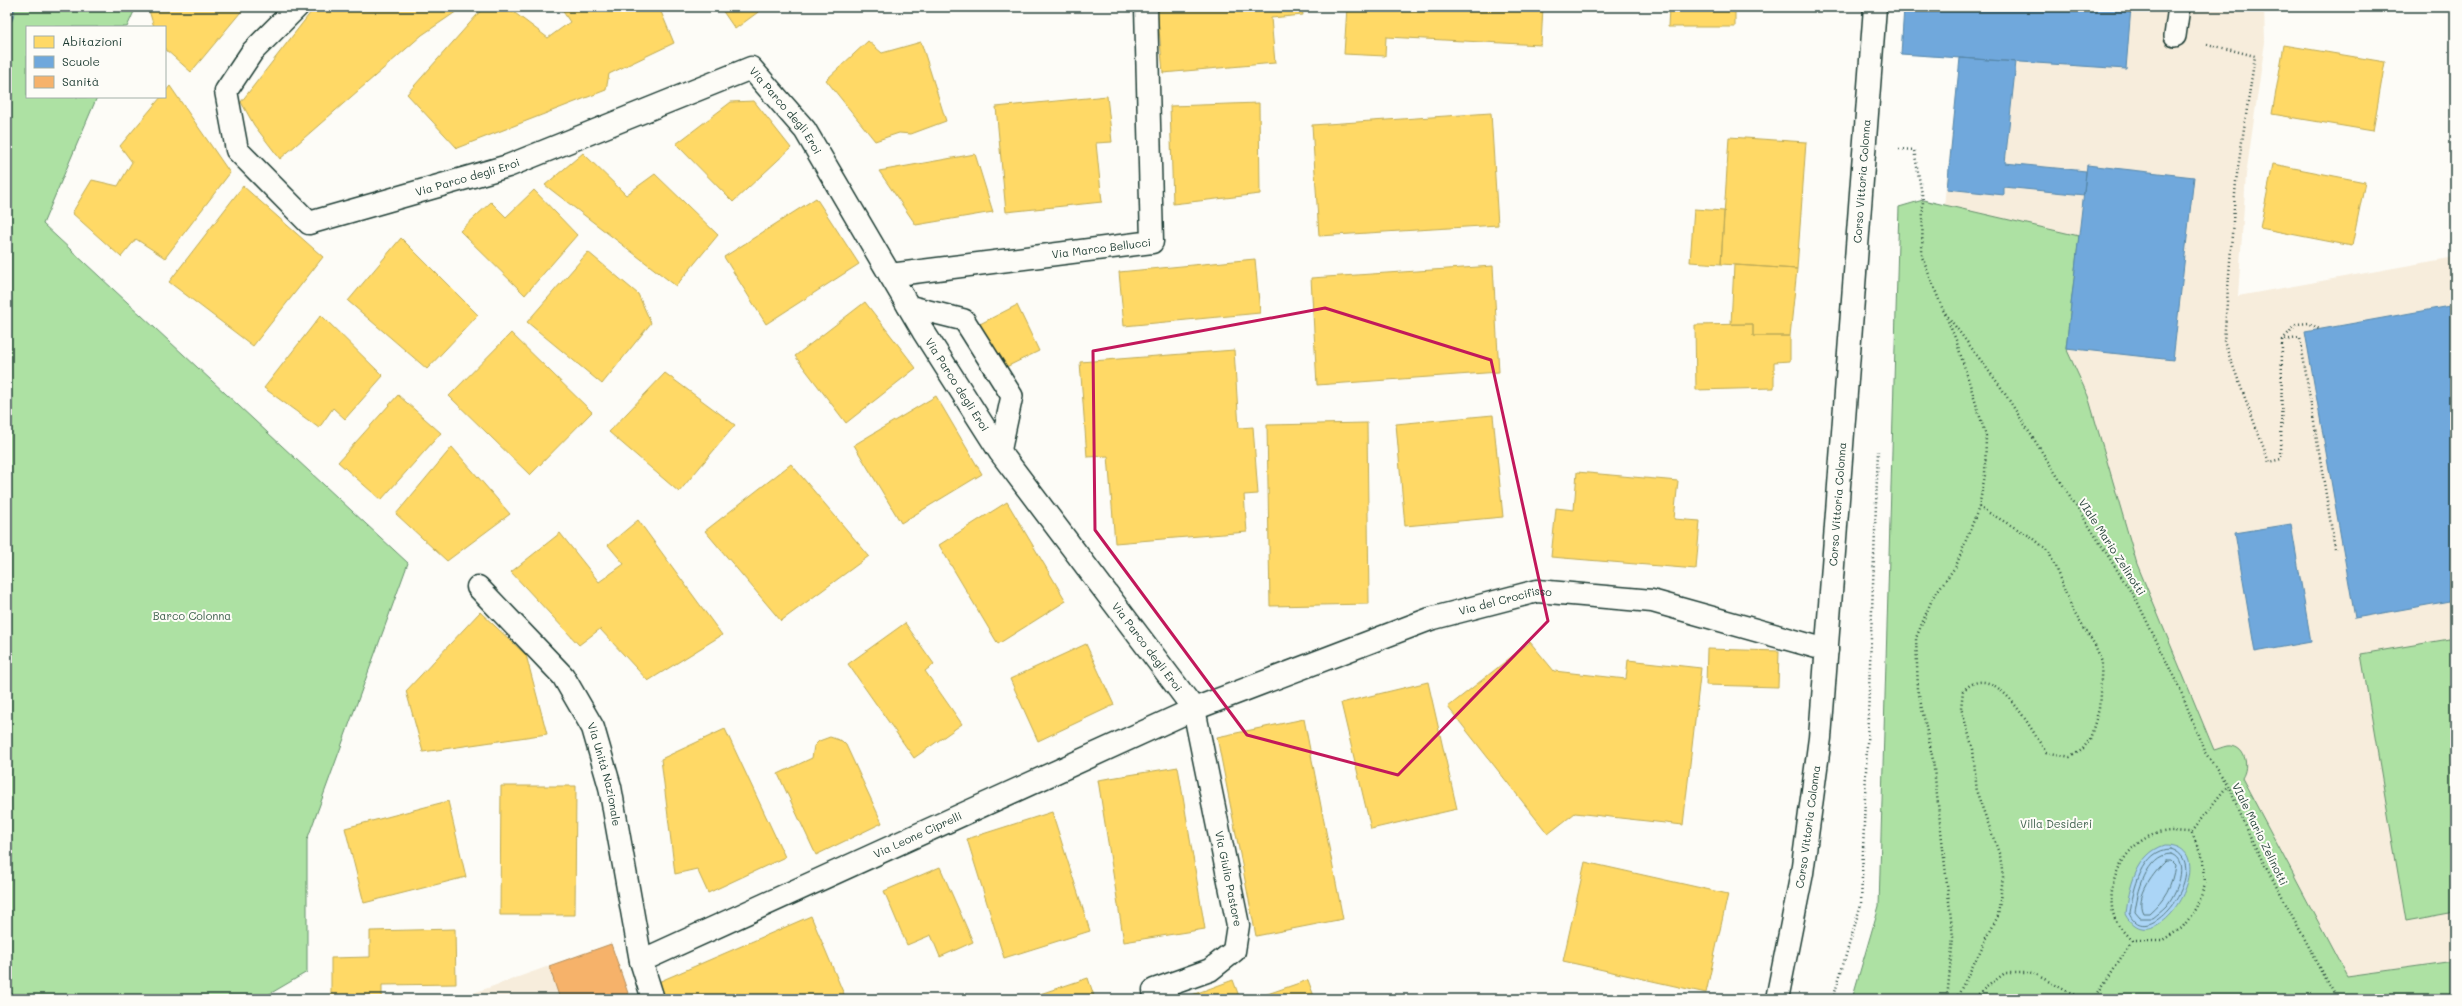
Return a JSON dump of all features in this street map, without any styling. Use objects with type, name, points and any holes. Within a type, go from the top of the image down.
[{"type":"street","name":"Via Parco degli Eroi","points":[[297,7],[252,52],[226,91],[237,150],[309,223],[508,166],[751,68],[805,130],[908,306],[1000,452],[1194,709]]},
{"type":"street","name":"Via Marco Bellucci","points":[[890,276],[1152,242],[1146,7]]},
{"type":"street","name":"Corso Vittoria Colonna","points":[[1776,999],[1795,914],[1808,834],[1820,738],[1875,7]]},
{"type":"street","name":"Via Unità Nazionale","points":[[478,587],[563,676],[593,728],[610,787],[641,961],[653,999]]},
{"type":"street","name":"Via del Crocifisso","points":[[1194,709],[1430,619],[1537,591],[1652,601],[1827,650]]},
{"type":"street","name":"Via Leone Ciprelli","points":[[641,961],[1194,709]]},
{"type":"street","name":"Via Giulio Pastore","points":[[1155,999],[1154,990],[1210,970],[1234,950],[1238,925],[1194,709]]},
{"type":"lane","points":[[2175,36],[2179,7]]},
{"type":"lane","points":[[908,306],[964,320],[1012,396],[1000,452]]},
{"type":"path","points":[[2175,36],[2255,56],[2236,181],[2224,342],[2269,462],[2281,459],[2282,340],[2297,324],[2309,323],[2319,329]]},
{"type":"path","name":"VIale Mario Zelinotti","points":[[1864,146],[1914,150],[1923,200],[1922,257],[1943,310],[2000,386],[2107,551],[2138,603],[2183,696],[2204,751],[2228,785],[2254,843],[2337,999]]},
{"type":"path","points":[[1943,310],[1956,340],[1986,436],[1985,475],[1979,507],[1956,566],[1933,597],[1916,638],[1918,690],[1933,760],[1953,937],[1947,999]]},
{"type":"path","points":[[2282,340],[2300,338],[2335,548]]},
{"type":"path","points":[[1833,999],[1861,904],[1878,443]]},
{"type":"path","points":[[1956,999],[1998,916],[2003,877],[2000,856],[1977,794],[1973,749],[1961,708],[1963,691],[1977,683],[1995,685],[2002,690],[2020,712],[2046,752],[2070,757],[2082,750],[2090,739],[2099,709],[2102,662],[2095,645],[2084,630],[2067,597],[2049,552],[2033,538],[1979,507]]},
{"type":"path","points":[[2191,832],[2228,785]]},
{"type":"path","points":[[2132,941],[2115,920],[2111,898],[2115,876],[2125,856],[2142,841],[2162,832],[2191,832]]},
{"type":"path","points":[[2132,941],[2161,941],[2182,928],[2197,908],[2205,885],[2204,860],[2191,832]]},
{"type":"path","points":[[2094,999],[2132,941]]},
{"type":"path","points":[[1971,999],[2005,973],[2033,973],[2082,999]]},
{"type":"highlighted area","points":[[1325,308],[1491,360],[1548,621],[1398,775],[1247,735],[1095,530],[1093,351]]},
{"type":"shaded area","points":[[1904,7],[2264,7],[2265,42],[2246,175],[2238,296],[2455,257],[2455,961],[2347,976],[2242,778],[2245,773],[2220,748],[2214,750],[2137,564],[2088,396],[2066,348],[2079,236],[1944,205],[1960,58],[1901,54]]},
{"type":"shaded area","points":[[611,944],[630,999],[457,999],[549,966]]},
{"type":"green space","name":"Barco Colonna","points":[[7,7],[136,7],[127,26],[26,26],[26,98],[97,98],[43,224],[408,563],[307,840],[307,972],[261,999],[7,999]]},
{"type":"green space","name":"Villa Desideri","points":[[1923,200],[2079,236],[2066,348],[2088,396],[2137,564],[2214,750],[2227,746],[2233,746],[2242,752],[2246,762],[2246,768],[2242,778],[2347,976],[2455,961],[2455,999],[1852,999],[1879,906],[1899,207]]},
{"type":"green space","points":[[2455,638],[2455,912],[2406,921],[2361,654]]},
{"type":"water","points":[[2165,845],[2183,850],[2190,863],[2188,881],[2180,900],[2168,917],[2153,927],[2139,927],[2126,914],[2132,883],[2141,864],[2147,856],[2155,849]]},
{"type":"building: Abitazioni","points":[[148,7],[245,7],[191,72],[166,50],[166,26],[154,26]]},
{"type":"building: Abitazioni","points":[[315,7],[463,7],[422,35],[280,159],[254,125],[241,102]]},
{"type":"building: Abitazioni","points":[[484,7],[507,7],[548,38],[570,22],[560,7],[659,7],[674,43],[609,74],[606,90],[457,148],[407,94]]},
{"type":"building: Abitazioni","points":[[720,7],[765,7],[735,29]]},
{"type":"building: Abitazioni","points":[[1157,7],[1302,7],[1303,15],[1271,18],[1275,63],[1163,73]]},
{"type":"building: Abitazioni","points":[[1347,7],[1543,7],[1541,45],[1386,37],[1385,56],[1344,54]]},
{"type":"building: Abitazioni","points":[[1669,7],[1735,7],[1735,27],[1668,27]]},
{"type":"building: Abitazioni","points":[[868,41],[882,53],[921,42],[946,121],[911,134],[899,133],[875,141],[826,80]]},
{"type":"building: Abitazioni","points":[[2284,45],[2385,62],[2373,131],[2272,114]]},
{"type":"building: Abitazioni","points":[[170,86],[230,173],[165,258],[136,239],[121,257],[72,213],[92,180],[118,186],[132,162],[120,146],[160,98],[166,98],[166,91]]},
{"type":"building: Abitazioni","points":[[1107,96],[1112,142],[1096,143],[1102,202],[1006,212],[996,107]]},
{"type":"building: Abitazioni","points":[[754,101],[791,148],[733,202],[676,144],[731,102]]},
{"type":"building: Abitazioni","points":[[1259,103],[1260,194],[1173,204],[1170,106]]},
{"type":"building: Abitazioni","points":[[1491,113],[1498,225],[1319,236],[1312,125]]},
{"type":"building: Abitazioni","points":[[1729,137],[1806,142],[1797,269],[1721,264]]},
{"type":"building: Abitazioni","points":[[583,153],[626,195],[655,174],[718,235],[676,286],[545,185]]},
{"type":"building: Abitazioni","points":[[975,154],[993,212],[916,225],[879,171]]},
{"type":"building: Abitazioni","points":[[2273,164],[2365,182],[2352,246],[2260,228]]},
{"type":"building: Abitazioni","points":[[243,186],[323,257],[253,346],[169,282]]},
{"type":"building: Abitazioni","points":[[534,190],[577,235],[525,295],[460,231],[491,202],[506,217]]},
{"type":"building: Abitazioni","points":[[816,198],[859,264],[766,324],[724,257]]},
{"type":"building: Abitazioni","points":[[1694,209],[1724,211],[1721,264],[1690,262]]},
{"type":"building: Abitazioni","points":[[401,238],[478,315],[427,369],[348,301]]},
{"type":"building: Abitazioni","points":[[588,252],[638,294],[651,323],[602,384],[527,322]]},
{"type":"building: Abitazioni","points":[[1255,259],[1260,313],[1124,326],[1119,272]]},
{"type":"building: Abitazioni","points":[[1734,265],[1797,269],[1790,336],[1753,336],[1753,324],[1731,324]]},
{"type":"building: Abitazioni","points":[[1493,266],[1499,372],[1317,385],[1311,278]]},
{"type":"building: Abitazioni","points":[[865,302],[916,368],[846,423],[795,356]]},
{"type":"building: Abitazioni","points":[[1017,305],[1039,351],[1002,369],[980,324]]},
{"type":"building: Abitazioni","points":[[321,315],[383,376],[345,419],[333,408],[319,428],[264,388]]},
{"type":"building: Abitazioni","points":[[1753,324],[1753,336],[1790,336],[1790,361],[1774,362],[1774,388],[1696,390],[1695,325]]},
{"type":"building: Abitazioni","points":[[511,333],[592,412],[530,475],[449,396]]},
{"type":"building: Abitazioni","points":[[1234,350],[1239,428],[1253,427],[1258,494],[1244,495],[1247,532],[1115,543],[1108,456],[1087,457],[1080,362]]},
{"type":"building: Abitazioni","points":[[665,373],[735,425],[679,492],[609,432]]},
{"type":"building: Abitazioni","points":[[398,395],[441,433],[381,500],[338,462]]},
{"type":"building: Abitazioni","points":[[936,396],[982,474],[901,523],[854,445]]},
{"type":"building: Abitazioni","points":[[1493,415],[1503,517],[1405,526],[1396,424]]},
{"type":"building: Abitazioni","points":[[1367,423],[1369,604],[1270,606],[1267,425]]},
{"type":"building: Abitazioni","points":[[452,447],[510,514],[447,561],[396,514]]},
{"type":"building: Abitazioni","points":[[791,464],[869,556],[781,621],[705,531]]},
{"type":"building: Abitazioni","points":[[1577,472],[1678,481],[1674,519],[1700,521],[1696,569],[1551,557],[1556,508],[1574,510]]},
{"type":"building: Abitazioni","points":[[1007,502],[1066,601],[998,644],[939,545]]},
{"type":"building: Abitazioni","points":[[638,520],[722,635],[648,681],[600,629],[579,645],[511,572],[560,533],[599,582],[624,564],[608,545]]},
{"type":"building: Abitazioni","points":[[480,612],[526,655],[547,734],[423,752],[406,691]]},
{"type":"building: Abitazioni","points":[[905,623],[934,664],[925,671],[962,724],[914,758],[848,664]]},
{"type":"building: Abitazioni","points":[[1530,642],[1554,671],[1626,679],[1628,660],[1701,668],[1683,825],[1575,813],[1548,834],[1448,707]]},
{"type":"building: Abitazioni","points":[[1086,644],[1114,705],[1038,741],[1010,679]]},
{"type":"building: Abitazioni","points":[[1707,649],[1779,651],[1778,687],[1706,685]]},
{"type":"building: Abitazioni","points":[[1428,682],[1457,809],[1371,829],[1341,703]]},
{"type":"building: Abitazioni","points":[[1304,719],[1343,919],[1256,936],[1217,737]]},
{"type":"building: Abitazioni","points":[[725,729],[785,857],[708,893],[697,869],[675,874],[661,759]]},
{"type":"building: Abitazioni","points":[[830,737],[842,741],[846,745],[882,823],[816,855],[778,774],[812,758],[814,746],[819,741]]},
{"type":"building: Abitazioni","points":[[1178,767],[1205,929],[1124,942],[1098,780]]},
{"type":"building: Abitazioni","points":[[501,786],[576,786],[575,915],[500,915]]},
{"type":"building: Abitazioni","points":[[448,801],[466,877],[364,903],[345,828]]},
{"type":"building: Abitazioni","points":[[1052,812],[1090,931],[1004,958],[967,839]]},
{"type":"building: Abitazioni","points":[[1585,862],[1728,894],[1706,993],[1563,961]]},
{"type":"building: Abitazioni","points":[[940,867],[973,942],[940,957],[931,935],[907,945],[884,891]]},
{"type":"building: Abitazioni","points":[[811,916],[846,999],[663,999],[656,983]]},
{"type":"building: Abitazioni","points":[[455,929],[456,984],[382,985],[382,999],[331,999],[331,958],[370,957],[370,931]]},
{"type":"building: Abitazioni","points":[[1088,978],[1095,999],[1025,999]]},
{"type":"building: Abitazioni","points":[[1233,980],[1240,999],[1181,999]]},
{"type":"building: Abitazioni","points":[[1308,980],[1315,999],[1253,999]]},
{"type":"building: Scuole","points":[[1904,7],[2131,7],[2126,69],[1901,54]]},
{"type":"building: Scuole","points":[[1960,58],[2016,62],[2005,163],[2086,171],[2084,195],[2004,187],[2004,195],[1947,189]]},
{"type":"building: Scuole","points":[[2087,165],[2194,177],[2173,360],[2066,348]]},
{"type":"building: Scuole","points":[[2455,305],[2455,600],[2355,618],[2305,332]]},
{"type":"building: Scuole","points":[[2291,524],[2311,642],[2255,652],[2235,533]]},
{"type":"building: Sanità","points":[[611,944],[630,999],[560,999],[549,966]]},
{"type":"waterway","points":[[7,17],[9,7]]}]
